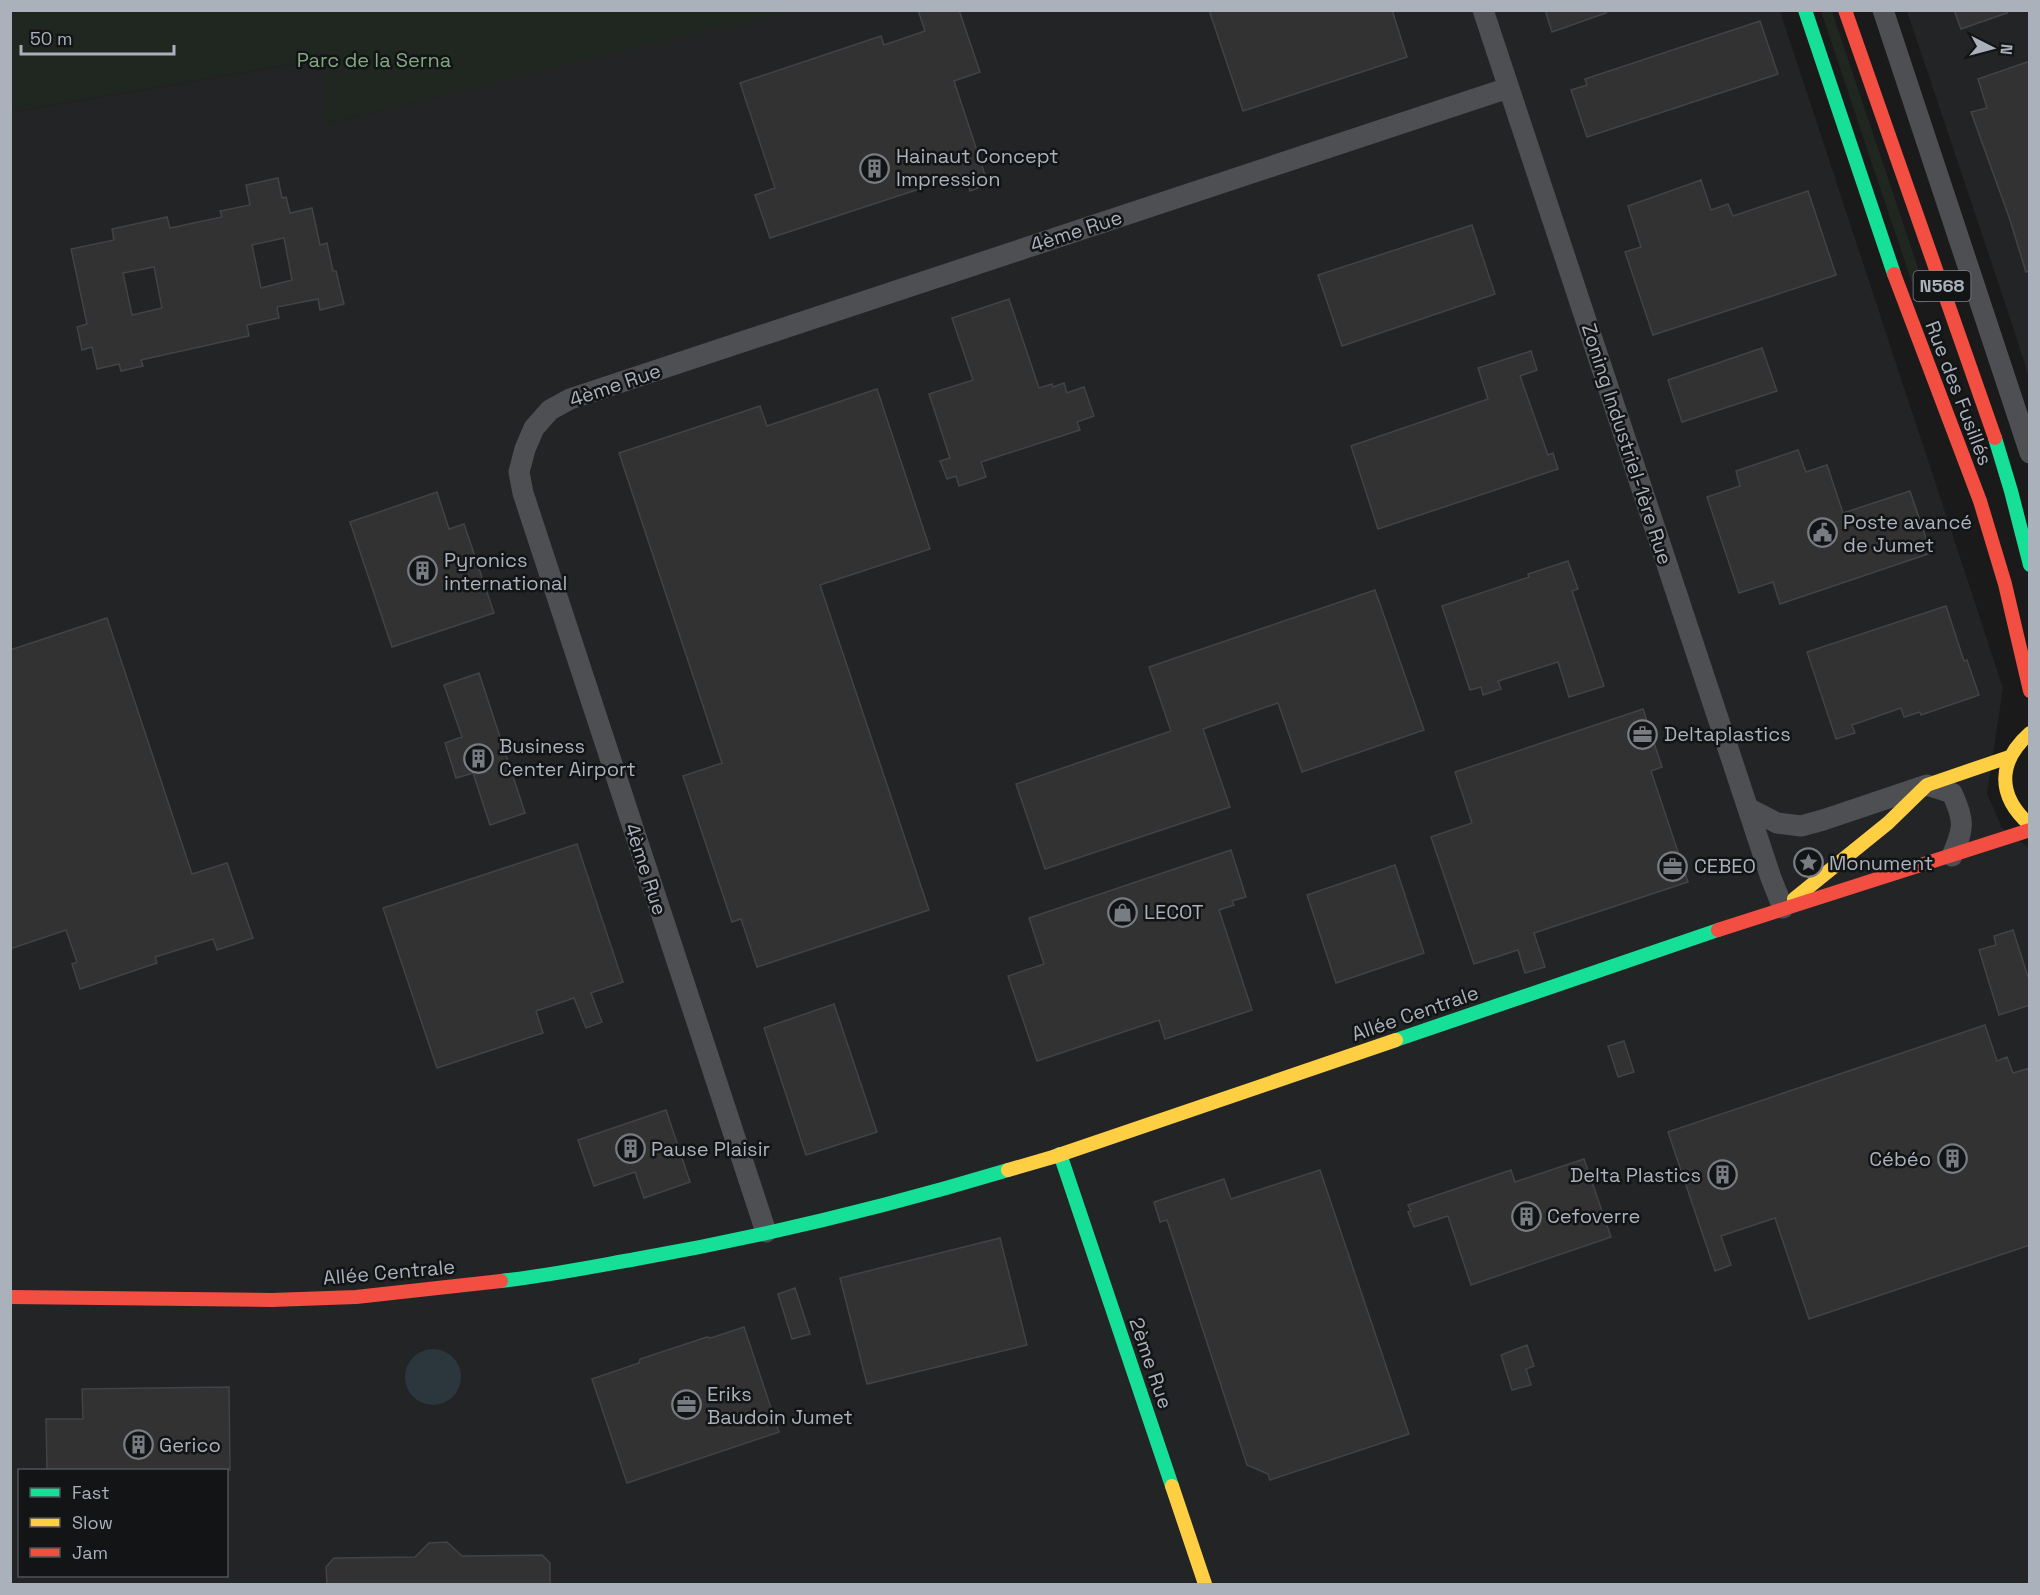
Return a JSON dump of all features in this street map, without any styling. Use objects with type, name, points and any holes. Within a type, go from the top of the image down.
[{"type":"main road","name":"Rue des Fusillés","points":[[1805,10],[1901,297],[1980,501],[2005,584],[2029,695]]},
{"type":"main road","name":"Rue des Fusillés","points":[[1845,10],[1991,426],[2030,565]]},
{"type":"main road","points":[[2027,728],[2009,757],[2005,773],[2005,790],[2011,805],[2021,819],[2030,825]]},
{"type":"main road","points":[[1783,909],[1888,823],[1928,785],[2009,757]]},
{"type":"main road","name":"Allée Centrale","points":[[10,1297],[272,1300],[356,1298],[542,1276],[716,1245],[896,1201],[1060,1154],[1783,909],[2030,830]]},
{"type":"main road","name":"2ème Rue","points":[[1060,1154],[1205,1584]]},
{"type":"street","name":"Zoning Industriel-1ère Rue","points":[[1483,10],[1783,909]]},
{"type":"street","points":[[1882,10],[2030,453]]},
{"type":"street","name":"4ème Rue","points":[[766,1232],[523,493],[519,472],[534,428],[550,410],[570,399],[1508,88]]},
{"type":"street","points":[[1748,808],[1777,823],[1801,826],[1854,811],[1928,785],[1952,794],[1960,812],[1962,833],[1952,856]]},
{"type":"shaded area","points":[[791,10],[1780,11],[2003,688],[1987,793],[2002,828],[2029,848],[2029,1584],[11,1584],[11,112],[324,59],[324,124]]},
{"type":"shaded area","points":[[1907,11],[2029,11],[2029,377],[2010,318]]},
{"type":"shaded area","points":[[428,1349],[438,1349],[453,1357],[459,1366],[461,1377],[459,1388],[453,1397],[438,1405],[428,1405],[417,1400],[410,1393],[405,1382],[405,1372],[410,1361],[417,1354]]},
{"type":"green space","name":"Parc de la Serna","points":[[11,10],[791,11],[324,124],[324,59],[11,112]]},
{"type":"green space","points":[[1821,11],[1832,11],[1929,301],[1919,304]]},
{"type":"building","points":[[918,10],[959,10],[980,72],[954,81],[988,184],[970,191],[965,174],[770,238],[755,195],[775,188],[740,83],[881,36],[884,45],[925,31]]},
{"type":"building","points":[[1209,10],[1392,10],[1407,57],[1243,111]]},
{"type":"building","points":[[1545,10],[1606,10],[1606,13],[1552,32]]},
{"type":"building","points":[[1954,10],[2006,10],[2007,13],[1961,29]]},
{"type":"building","points":[[1760,21],[1778,74],[1587,137],[1571,90],[1587,85],[1585,79]]},
{"type":"building","points":[[2030,61],[2030,271],[2026,272],[2009,217],[1971,112],[1987,108],[1978,79]]},
{"type":"building","points":[[278,178],[282,198],[286,197],[290,213],[312,208],[320,245],[327,243],[344,304],[320,310],[318,299],[277,307],[279,318],[247,325],[249,336],[141,360],[143,366],[121,371],[119,364],[97,369],[92,347],[82,350],[77,327],[87,324],[71,249],[114,240],[112,229],[167,217],[170,228],[222,217],[220,211],[250,205],[246,185]],"holes":[[[284,238],[292,280],[261,288],[252,245]],[[154,267],[162,308],[132,315],[123,273]]]},
{"type":"building","points":[[1701,180],[1711,210],[1728,204],[1733,216],[1808,191],[1836,275],[1653,335],[1625,252],[1641,247],[1628,206]]},
{"type":"building","points":[[1472,225],[1495,294],[1342,346],[1318,275]]},
{"type":"building","points":[[1009,299],[1039,388],[1064,383],[1067,393],[1084,387],[1094,416],[1077,422],[1080,430],[981,462],[986,477],[959,486],[956,476],[947,479],[940,461],[950,458],[929,394],[973,380],[952,318]]},
{"type":"building","points":[[1762,348],[1777,391],[1682,422],[1668,380]]},
{"type":"building","points":[[1531,351],[1537,370],[1520,376],[1548,455],[1553,453],[1558,469],[1378,529],[1351,446],[1488,399],[1478,368]]},
{"type":"building","points":[[877,389],[930,549],[820,585],[929,910],[757,967],[741,919],[732,922],[683,776],[722,763],[619,453],[760,406],[767,426]]},
{"type":"building","name":"Poste avancé de Jumet","points":[[1798,450],[1806,472],[1827,465],[1843,513],[1910,491],[1931,553],[1780,604],[1773,582],[1739,593],[1707,497],[1740,486],[1736,471]]},
{"type":"building","name":"Pyronics international","points":[[437,492],[449,529],[464,524],[494,613],[392,647],[350,522]]},
{"type":"building","points":[[1568,561],[1578,589],[1572,591],[1604,686],[1569,697],[1558,662],[1498,681],[1501,689],[1483,695],[1481,687],[1470,690],[1442,606],[1529,577],[1528,574]]},
{"type":"building","points":[[1375,590],[1424,730],[1302,772],[1278,703],[1203,729],[1230,807],[1045,869],[1016,784],[1171,731],[1149,667]]},
{"type":"building","points":[[1946,606],[1964,661],[1967,660],[1979,695],[1921,715],[1920,712],[1904,717],[1901,708],[1852,725],[1855,733],[1836,739],[1807,652]]},
{"type":"building","points":[[107,618],[192,874],[227,863],[253,938],[217,950],[213,939],[155,957],[157,963],[80,989],[72,964],[77,962],[66,930],[10,949],[10,650]]},
{"type":"building","name":"Business Center Airport","points":[[479,673],[525,813],[490,825],[473,773],[456,778],[445,743],[462,737],[444,685]]},
{"type":"building","points":[[1643,709],[1662,767],[1651,771],[1688,882],[1534,933],[1545,967],[1525,973],[1518,950],[1474,964],[1431,837],[1472,823],[1455,772]]},
{"type":"building","points":[[577,844],[623,982],[591,993],[602,1022],[586,1028],[574,998],[536,1011],[543,1033],[437,1068],[383,908]]},
{"type":"building","points":[[1231,850],[1246,897],[1232,901],[1234,905],[1219,910],[1252,1010],[1165,1039],[1159,1020],[1037,1061],[1008,976],[1044,964],[1029,918]]},
{"type":"building","points":[[1395,865],[1424,953],[1336,983],[1307,895]]},
{"type":"building","points":[[2013,930],[2030,983],[2030,1005],[1999,1015],[1979,950],[1996,945],[1994,936]]},
{"type":"building","points":[[834,1004],[877,1132],[806,1155],[764,1028]]},
{"type":"building","points":[[1985,1025],[1997,1061],[2007,1057],[2013,1073],[2030,1068],[2030,1245],[1809,1319],[1775,1218],[1721,1236],[1731,1265],[1715,1271],[1668,1132]]},
{"type":"building","points":[[1624,1041],[1634,1072],[1618,1077],[1608,1046]]},
{"type":"building","name":"Pause Plaisir","points":[[666,1110],[690,1182],[644,1198],[635,1172],[594,1186],[578,1140]]},
{"type":"building","name":"Cefoverre","points":[[1584,1159],[1611,1237],[1471,1285],[1448,1216],[1414,1227],[1408,1212],[1411,1211],[1408,1205],[1511,1170],[1515,1182]]},
{"type":"building","points":[[1320,1170],[1409,1434],[1270,1480],[1268,1474],[1247,1465],[1167,1220],[1160,1222],[1154,1202],[1224,1179],[1231,1199]]},
{"type":"building","points":[[1000,1238],[1027,1345],[867,1384],[840,1278]]},
{"type":"building","points":[[795,1288],[810,1334],[792,1339],[778,1294]]},
{"type":"building","name":"Eriks Baudoin Jumet","points":[[744,1327],[779,1432],[627,1483],[592,1379],[639,1363],[640,1359]]},
{"type":"building","points":[[1527,1345],[1534,1366],[1526,1369],[1531,1385],[1512,1390],[1501,1355]]},
{"type":"building","name":"Gerico","points":[[229,1387],[230,1470],[47,1469],[46,1419],[83,1419],[82,1389]]},
{"type":"building","points":[[447,1542],[462,1556],[542,1555],[550,1563],[550,1584],[327,1584],[326,1567],[334,1558],[415,1557],[429,1543]]},
{"type":"traffic: fast","points":[[1805,10],[1894,274]]},
{"type":"traffic: fast","points":[[1995,438],[2030,565]]},
{"type":"traffic: fast","points":[[1396,1040],[1718,930]]},
{"type":"traffic: fast","points":[[1060,1154],[1172,1486]]},
{"type":"traffic: fast","points":[[501,1281],[636,1259],[776,1231],[869,1209],[1008,1170]]},
{"type":"traffic: slow","points":[[2030,733],[2011,756],[2005,779],[2011,802],[2030,825]]},
{"type":"traffic: slow","points":[[1794,899],[1888,823],[1927,785],[2009,757]]},
{"type":"traffic: slow","points":[[1008,1170],[1053,1157],[1396,1040]]},
{"type":"traffic: slow","points":[[1172,1486],[1205,1584]]},
{"type":"traffic: jam","points":[[1845,10],[1995,438]]},
{"type":"traffic: jam","points":[[1894,274],[1980,501],[2005,584],[2030,691]]},
{"type":"traffic: jam","points":[[1718,930],[2030,830]]},
{"type":"traffic: jam","points":[[10,1297],[272,1300],[356,1297],[501,1281]]},
{"type":"place","name":"Hainaut Concept Impression","points":[[875,168]]},
{"type":"place","name":"Poste avancé de Jumet","points":[[1822,533]]},
{"type":"place","name":"Pyronics international","points":[[423,571]]},
{"type":"place","name":"Deltaplastics","points":[[1643,734]]},
{"type":"place","name":"Business Center Airport","points":[[478,758]]},
{"type":"place","name":"Monument","points":[[1808,863]]},
{"type":"place","name":"CEBEO","points":[[1673,866]]},
{"type":"place","name":"LECOT","points":[[1123,912]]},
{"type":"place","name":"Pause Plaisir","points":[[630,1149]]},
{"type":"place","name":"Cébéo","points":[[1952,1159]]},
{"type":"place","name":"Delta Plastics","points":[[1722,1175]]},
{"type":"place","name":"Cefoverre","points":[[1526,1216]]},
{"type":"place","name":"Eriks Baudoin Jumet","points":[[686,1405]]},
{"type":"place","name":"Gerico","points":[[138,1445]]}]
